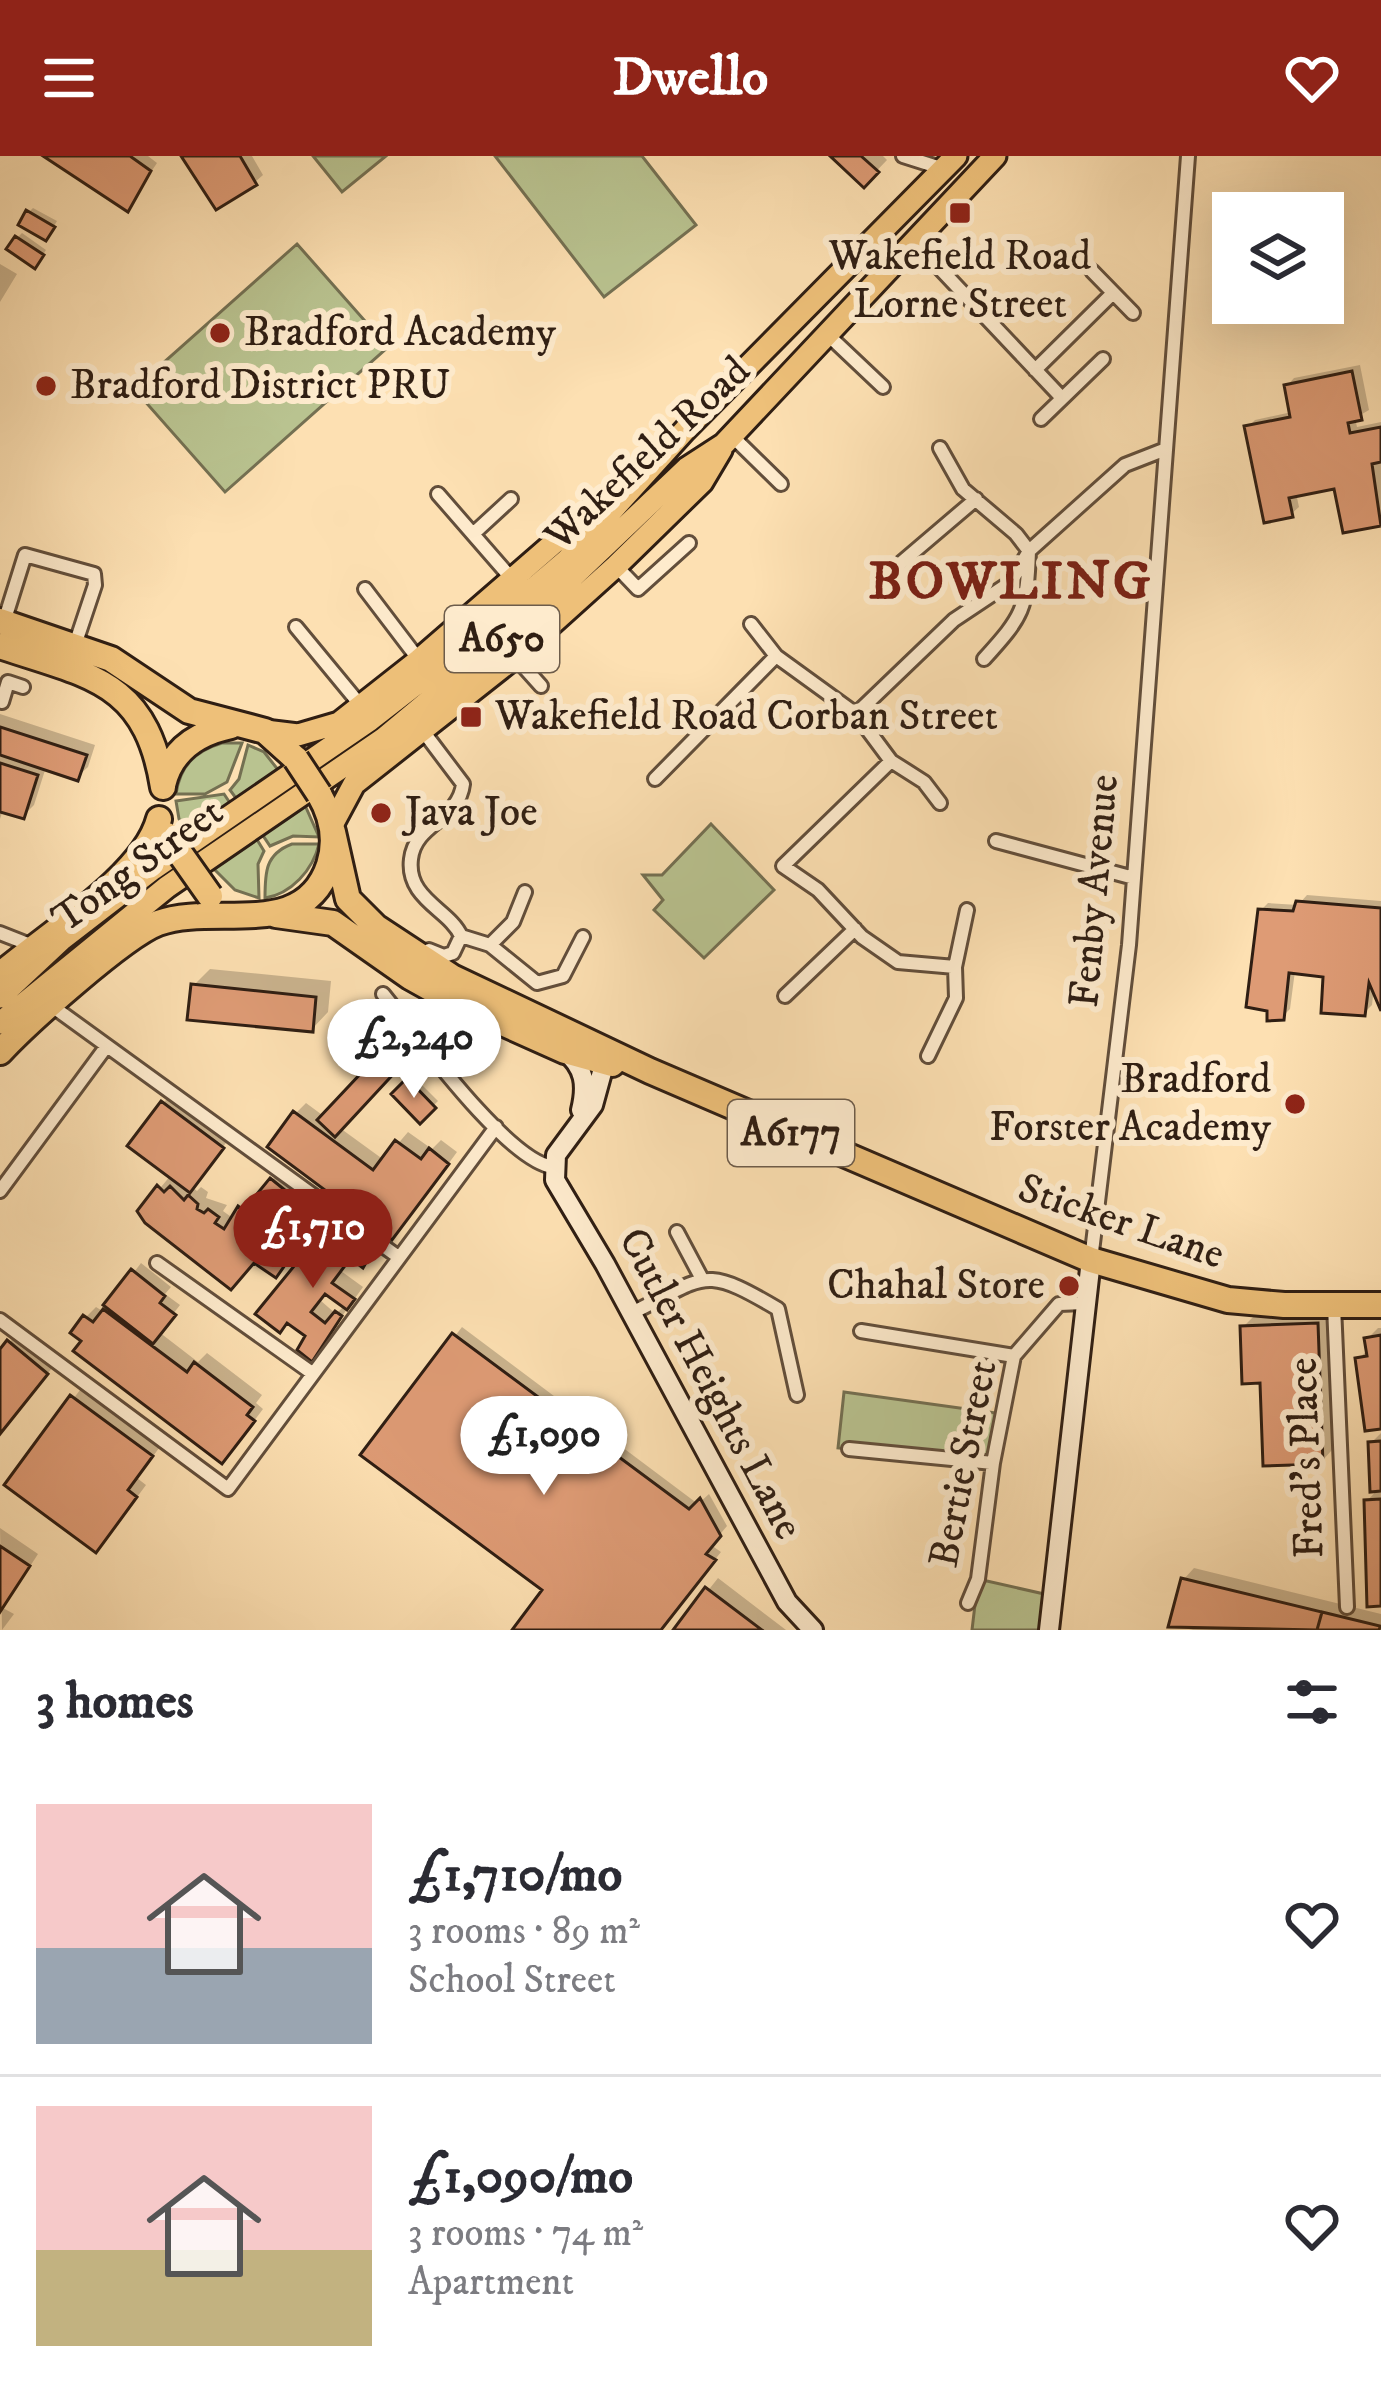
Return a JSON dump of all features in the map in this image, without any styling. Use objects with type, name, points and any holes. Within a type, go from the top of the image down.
[{"type":"highway","points":[[0,1052],[82,978],[155,923],[184,917],[273,914],[302,903],[322,882],[331,858],[333,829],[320,794],[296,759],[252,728],[189,711],[130,669],[75,645],[1,630]]},
{"type":"highway","points":[[1,630],[121,693],[147,730],[159,760],[163,827],[210,896],[238,916]]},
{"type":"highway","points":[[163,787],[167,768],[188,743],[212,731],[252,728]]},
{"type":"highway","points":[[0,975],[129,870],[163,827]]},
{"type":"highway","name":"Sticker Lane","points":[[333,829],[348,899],[376,927],[452,976],[607,1056],[1090,1260],[1228,1300],[1381,1305]]},
{"type":"highway","name":"Sticker Lane","points":[[273,914],[333,923],[429,989],[565,1051],[607,1056]]},
{"type":"main road","name":"Wakefield Road","points":[[268,820],[383,739],[538,609],[687,468],[728,440],[995,156]]},
{"type":"main road","name":"Wakefield Road","points":[[254,798],[370,720],[567,560],[685,430],[950,162]]},
{"type":"main road","name":"A650","points":[[252,728],[298,735],[320,730],[362,706],[685,430]]},
{"type":"main road","points":[[333,829],[354,784],[515,657],[616,566],[702,482],[728,440]]},
{"type":"main road","name":"Tong Street","points":[[0,998],[80,926],[254,798]]},
{"type":"main road","name":"Tong Street","points":[[0,1023],[167,887],[268,820]]},
{"type":"street","name":"Fenby Avenue","points":[[1049,1630],[1134,878],[1188,156]]},
{"type":"street","points":[[915,197],[906,158],[950,162]]},
{"type":"street","points":[[914,241],[1062,398]]},
{"type":"street","points":[[1092,272],[1133,313]]},
{"type":"street","points":[[1035,370],[1113,293]]},
{"type":"street","points":[[827,334],[883,387]]},
{"type":"street","points":[[1041,418],[1103,359]]},
{"type":"street","points":[[728,440],[781,484]]},
{"type":"street","points":[[940,448],[963,489],[1016,533],[1029,551],[1027,600],[1014,627],[984,659]]},
{"type":"street","points":[[856,714],[953,620],[1011,582],[1029,551],[1125,465],[1166,449]]},
{"type":"street","points":[[438,494],[512,579]]},
{"type":"street","points":[[896,568],[976,499]]},
{"type":"street","points":[[473,534],[512,500]]},
{"type":"street","points":[[616,566],[638,589],[689,543]]},
{"type":"street","points":[[1,630],[25,555],[94,574],[75,645]]},
{"type":"street","points":[[365,589],[419,660]]},
{"type":"street","points":[[751,624],[776,656],[856,714],[890,760],[924,782],[940,803]]},
{"type":"street","points":[[296,627],[362,706]]},
{"type":"street","points":[[655,779],[776,656]]},
{"type":"street","points":[[515,657],[541,686]]},
{"type":"street","points":[[2,702],[4,680],[22,687]]},
{"type":"street","points":[[376,927],[388,924],[444,956],[453,953],[460,936],[455,925],[428,903],[412,875],[413,849],[423,832],[458,803],[464,784],[423,731]]},
{"type":"street","points":[[890,760],[783,866],[818,890],[855,929],[898,962],[955,968]]},
{"type":"street","points":[[996,841],[1134,878]]},
{"type":"street","points":[[490,945],[513,922],[525,892]]},
{"type":"street","points":[[928,1056],[956,998],[955,968],[967,910]]},
{"type":"street","points":[[785,996],[855,929]]},
{"type":"street","points":[[0,933],[33,946]]},
{"type":"street","points":[[460,936],[490,945],[530,980],[545,983],[563,976],[583,937]]},
{"type":"street","points":[[383,994],[496,1127],[542,1166],[553,1167],[579,1120],[593,1105],[607,1056]]},
{"type":"street","points":[[52,1006],[397,1256]]},
{"type":"street","points":[[0,1191],[106,1047]]},
{"type":"street","points":[[565,1051],[584,1075],[579,1120]]},
{"type":"street","points":[[0,1319],[227,1489],[496,1127]]},
{"type":"street","name":"Cutler Heights Lane","points":[[553,1167],[558,1187],[632,1313],[787,1602],[813,1630]]},
{"type":"street","points":[[677,1232],[702,1279]]},
{"type":"street","points":[[157,1263],[312,1373]]},
{"type":"street","points":[[632,1313],[702,1279],[716,1277],[778,1309],[797,1395]]},
{"type":"street","name":"Bertie Street","points":[[968,1603],[978,1579],[993,1463],[1014,1356],[1059,1304],[1084,1303]]},
{"type":"street","name":"Fred's Place","points":[[1334,1306],[1346,1607]]},
{"type":"street","points":[[861,1331],[1014,1356]]},
{"type":"street","points":[[849,1448],[993,1463]]},
{"type":"green space","points":[[313,156],[386,156],[342,192]]},
{"type":"green space","points":[[495,156],[642,156],[696,225],[604,297]]},
{"type":"green space","points":[[297,244],[388,347],[225,492],[134,389]]},
{"type":"green space","points":[[222,743],[242,743],[227,782],[205,794],[176,794],[190,761]]},
{"type":"green space","points":[[248,745],[264,752],[279,771],[238,801],[230,790],[239,779]]},
{"type":"green space","points":[[224,794],[232,806],[190,834],[179,819],[176,801]]},
{"type":"green space","points":[[304,803],[319,837],[293,836],[270,846],[262,834]]},
{"type":"green space","points":[[711,824],[774,890],[704,958],[654,910],[663,900],[643,875],[662,875]]},
{"type":"green space","points":[[256,838],[264,851],[258,864],[259,898],[235,890],[213,868]]},
{"type":"green space","points":[[292,844],[319,844],[300,879],[284,892],[265,898],[272,859]]},
{"type":"green space","points":[[844,1392],[1003,1414],[993,1463],[838,1448]]},
{"type":"green space","points":[[978,1579],[1053,1596],[1049,1630],[972,1630]]},
{"type":"building","points":[[43,156],[130,156],[151,171],[128,212]]},
{"type":"building","points":[[181,156],[240,156],[257,185],[216,210]]},
{"type":"building","points":[[830,156],[861,156],[879,172],[864,188]]},
{"type":"building","points":[[26,210],[55,227],[46,241],[18,225]]},
{"type":"building","points":[[15,236],[44,255],[35,269],[6,249]]},
{"type":"building","points":[[1352,371],[1362,420],[1348,423],[1350,433],[1381,427],[1381,462],[1372,464],[1381,526],[1343,533],[1334,489],[1289,498],[1293,517],[1264,523],[1244,426],[1290,417],[1284,385]]},
{"type":"building","points":[[0,727],[87,755],[78,781],[0,755]]},
{"type":"building","points":[[0,763],[38,775],[24,819],[0,812]]},
{"type":"building","points":[[1296,901],[1381,908],[1381,1011],[1369,983],[1365,1016],[1321,1013],[1323,977],[1289,973],[1284,1020],[1267,1021],[1267,1011],[1246,1007],[1258,909],[1293,911]]},
{"type":"building","points":[[191,984],[316,997],[313,1032],[187,1020]]},
{"type":"building","points":[[382,1019],[412,1054],[335,1137],[317,1120],[363,1071],[348,1058]]},
{"type":"building","points":[[407,1078],[436,1108],[420,1124],[391,1094]]},
{"type":"building","points":[[161,1101],[224,1148],[190,1193],[127,1146]]},
{"type":"building","points":[[293,1111],[373,1170],[395,1140],[421,1159],[429,1148],[449,1164],[392,1240],[267,1147]]},
{"type":"building","points":[[270,1178],[322,1220],[301,1247],[248,1205]]},
{"type":"building","points":[[157,1185],[164,1192],[170,1186],[184,1200],[188,1195],[197,1209],[204,1213],[208,1209],[219,1217],[215,1223],[224,1229],[238,1206],[292,1255],[276,1278],[254,1263],[231,1290],[145,1223],[137,1211]]},
{"type":"building","points":[[334,1225],[372,1252],[363,1268],[346,1255],[340,1262],[344,1267],[332,1283],[355,1299],[347,1310],[325,1294],[311,1312],[325,1323],[335,1311],[342,1316],[312,1362],[297,1350],[305,1336],[287,1323],[280,1333],[255,1314]]},
{"type":"building","points":[[131,1269],[165,1296],[160,1303],[176,1315],[153,1344],[103,1305]]},
{"type":"building","points":[[103,1309],[187,1372],[194,1362],[253,1407],[247,1415],[255,1421],[222,1464],[73,1351],[81,1341],[70,1333],[83,1315],[93,1322]]},
{"type":"building","points":[[1318,1323],[1323,1464],[1263,1466],[1260,1383],[1242,1384],[1240,1326]]},
{"type":"building","points":[[452,1333],[689,1509],[700,1498],[721,1536],[706,1554],[716,1560],[661,1630],[512,1630],[542,1590],[360,1455]]},
{"type":"building","points":[[1381,1335],[1381,1429],[1365,1431],[1355,1358],[1367,1356],[1364,1338]]},
{"type":"building","points":[[7,1340],[48,1374],[0,1434],[0,1349]]},
{"type":"building","points":[[70,1395],[153,1456],[128,1490],[137,1497],[96,1553],[4,1485]]},
{"type":"building","points":[[1381,1441],[1381,1491],[1370,1492],[1368,1442]]},
{"type":"building","points":[[1381,1499],[1381,1606],[1367,1607],[1364,1500]]},
{"type":"building","points":[[0,1546],[30,1566],[0,1612]]},
{"type":"building","points":[[1181,1578],[1322,1612],[1317,1630],[1168,1627]]},
{"type":"building","points":[[705,1587],[762,1630],[673,1630]]},
{"type":"building","points":[[1322,1612],[1380,1626],[1379,1630],[1317,1630]]},
{"type":"place","name":"Wakefield Road Lorne Street","points":[[960,213]]},
{"type":"place","name":"Bradford Academy","points":[[220,333]]},
{"type":"place","name":"Bradford District PRU","points":[[46,386]]},
{"type":"place","name":"Wakefield Road Corban Street","points":[[471,717]]},
{"type":"place","name":"Java Joe","points":[[381,813]]},
{"type":"place","name":"Bradford Forster Academy","points":[[1295,1104]]},
{"type":"place","name":"Chahal Store","points":[[1069,1286]]},
{"type":"district","name":"BOWLING","points":[[1011,582]]}]
